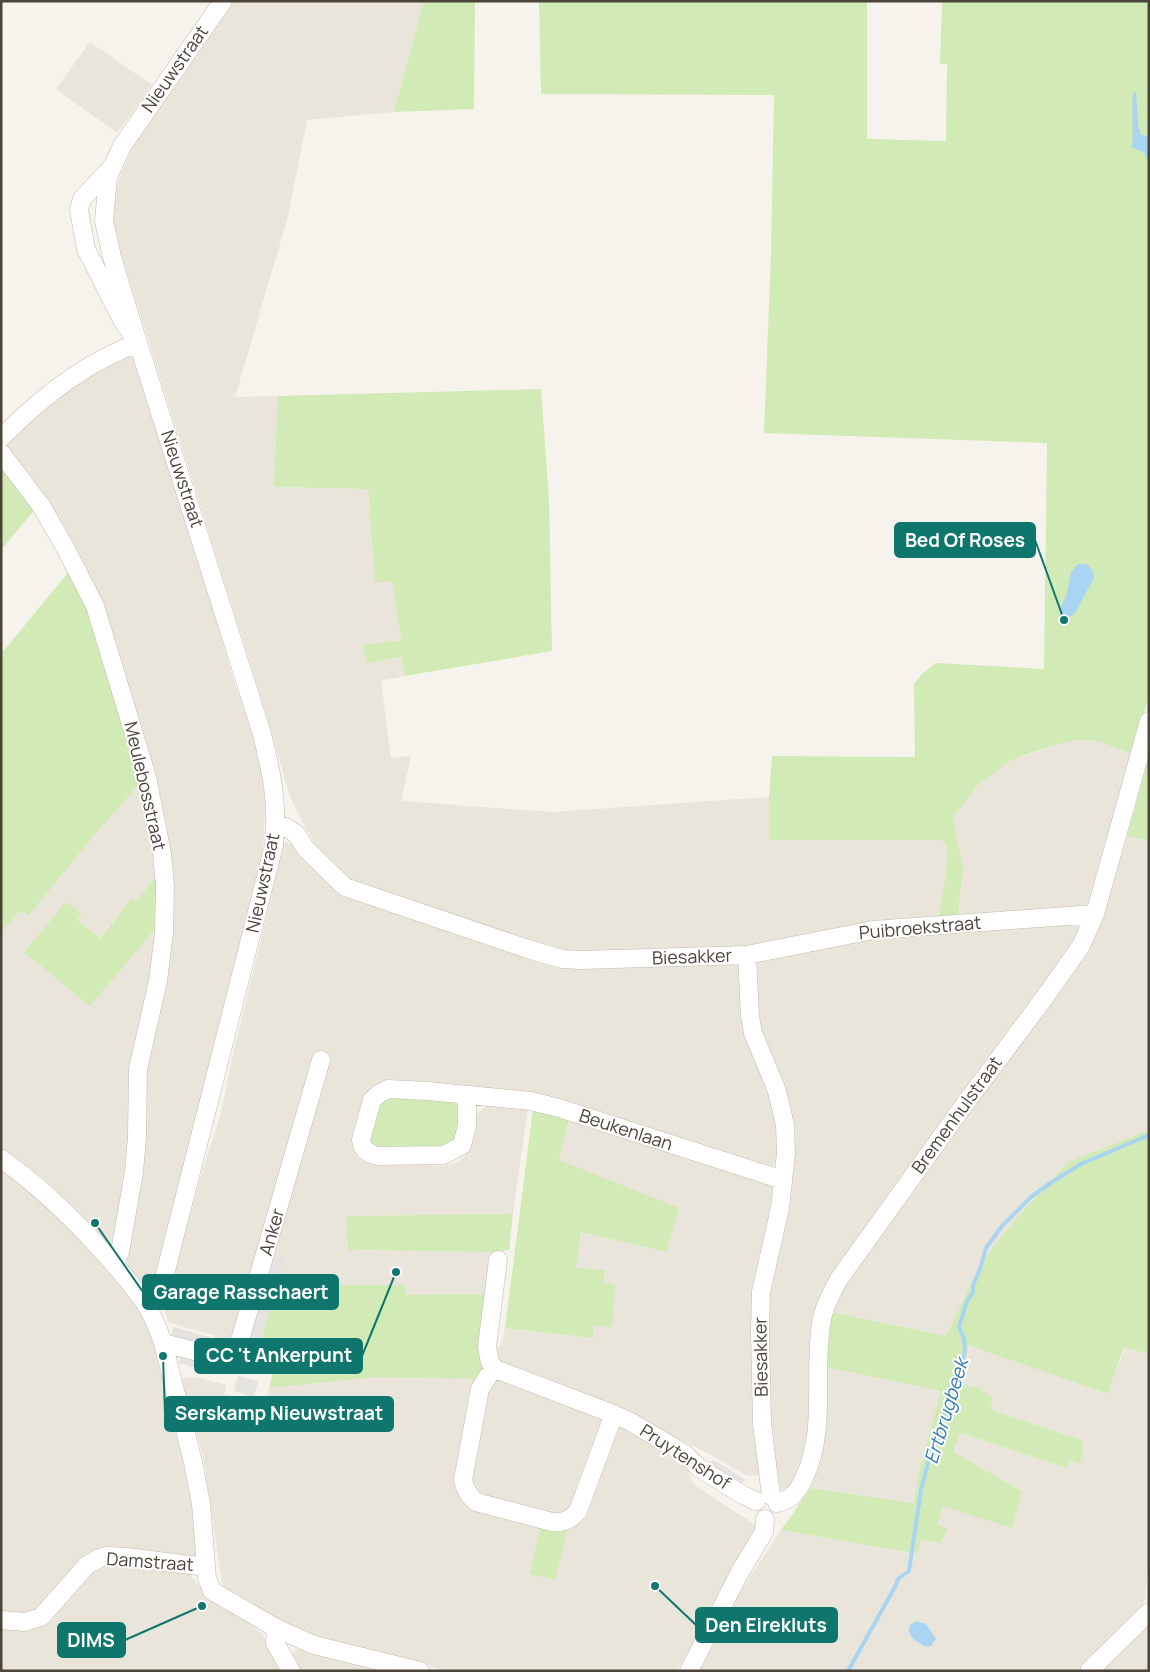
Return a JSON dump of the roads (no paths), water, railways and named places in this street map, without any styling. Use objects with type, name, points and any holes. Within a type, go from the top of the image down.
[{"type":"street","name":"Nieuwstraat","points":[[147,1307],[159,1298],[274,845],[276,798],[272,772],[262,734],[138,343],[112,257],[104,221],[108,177],[122,146],[223,1]]},
{"type":"street","name":"Nieuwstraat","points":[[114,164],[82,199],[78,210],[86,249],[122,320],[138,343]]},
{"type":"street","points":[[1,438],[38,403],[64,383],[118,350],[138,343]]},
{"type":"street","name":"Meulebosstraat","points":[[1,453],[42,507],[95,606],[147,778],[162,854],[165,892],[164,933],[158,981],[138,1069],[137,1137],[134,1172],[120,1252],[115,1265]]},
{"type":"street","name":"Bremenhulstraat","points":[[768,1500],[791,1498],[799,1488],[812,1460],[817,1431],[817,1373],[821,1326],[824,1309],[839,1279],[958,1112],[1081,946],[1095,914],[1149,721]]},
{"type":"street","name":"Biesakker","points":[[276,824],[286,827],[296,834],[306,849],[345,887],[554,957],[581,960],[746,955],[753,1033],[777,1091],[785,1125],[786,1153],[783,1180],[774,1235],[760,1292],[762,1423],[768,1500]]},
{"type":"street","name":"Puibroekstraat","points":[[746,955],[874,930],[1095,914]]},
{"type":"street","name":"Anker","points":[[163,1343],[234,1361],[321,1060]]},
{"type":"street","name":"Beukenlaan","points":[[467,1095],[467,1125],[462,1145],[444,1155],[377,1156],[367,1153],[361,1146],[360,1140],[372,1100],[380,1093],[388,1089],[428,1091],[467,1095],[531,1102],[559,1108],[783,1180]]},
{"type":"street","points":[[1,1158],[66,1212],[115,1265],[147,1307],[156,1325],[163,1343],[194,1470],[201,1504],[207,1578],[212,1591],[276,1628],[314,1645],[412,1670]]},
{"type":"street","points":[[498,1260],[487,1347],[490,1362],[495,1369],[480,1389],[463,1480],[464,1489],[470,1497],[476,1502],[552,1522],[562,1523],[571,1519],[578,1511],[614,1414]]},
{"type":"street","name":"Pruytenshof","points":[[495,1369],[629,1421],[685,1454],[699,1468],[743,1495],[768,1500]]},
{"type":"street","points":[[689,1671],[740,1572],[764,1532],[764,1519],[770,1518],[778,1509],[768,1500]]},
{"type":"street","name":"Damstraat","points":[[1,1620],[25,1622],[40,1617],[86,1565],[106,1556],[206,1567]]},
{"type":"street","points":[[1089,1671],[1149,1612]]},
{"type":"street","points":[[276,1628],[275,1643],[291,1671]]},
{"type":"water","points":[[1136,92],[1138,125],[1141,135],[1149,136],[1148,160],[1144,153],[1132,147],[1132,100],[1133,93]]},
{"type":"water","points":[[1078,564],[1088,565],[1093,572],[1094,578],[1075,613],[1068,618],[1064,625],[1059,623],[1060,609],[1067,593],[1071,572]]},
{"type":"water","points":[[916,1621],[926,1624],[936,1639],[931,1646],[926,1647],[913,1639],[909,1632],[910,1625]]},
{"type":"waterway","name":"Ertbrugbeek","points":[[848,1671],[898,1579],[909,1571],[921,1490],[929,1459],[940,1433],[950,1392],[957,1378],[965,1352],[964,1338],[959,1327],[967,1301],[973,1292],[973,1285],[986,1248],[1002,1226],[1031,1197],[1052,1182],[1081,1164],[1149,1135]]},
{"type":"place","name":"Bed Of Roses","points":[[1064,620]]},
{"type":"place","name":"Garage Rasschaert","points":[[95,1223]]},
{"type":"place","name":"CC 't Ankerpunt","points":[[396,1272]]},
{"type":"place","name":"Serskamp Nieuwstraat","points":[[163,1356]]},
{"type":"place","name":"Den Eirekluts","points":[[655,1586]]},
{"type":"place","name":"DIMS","points":[[202,1606]]}]
